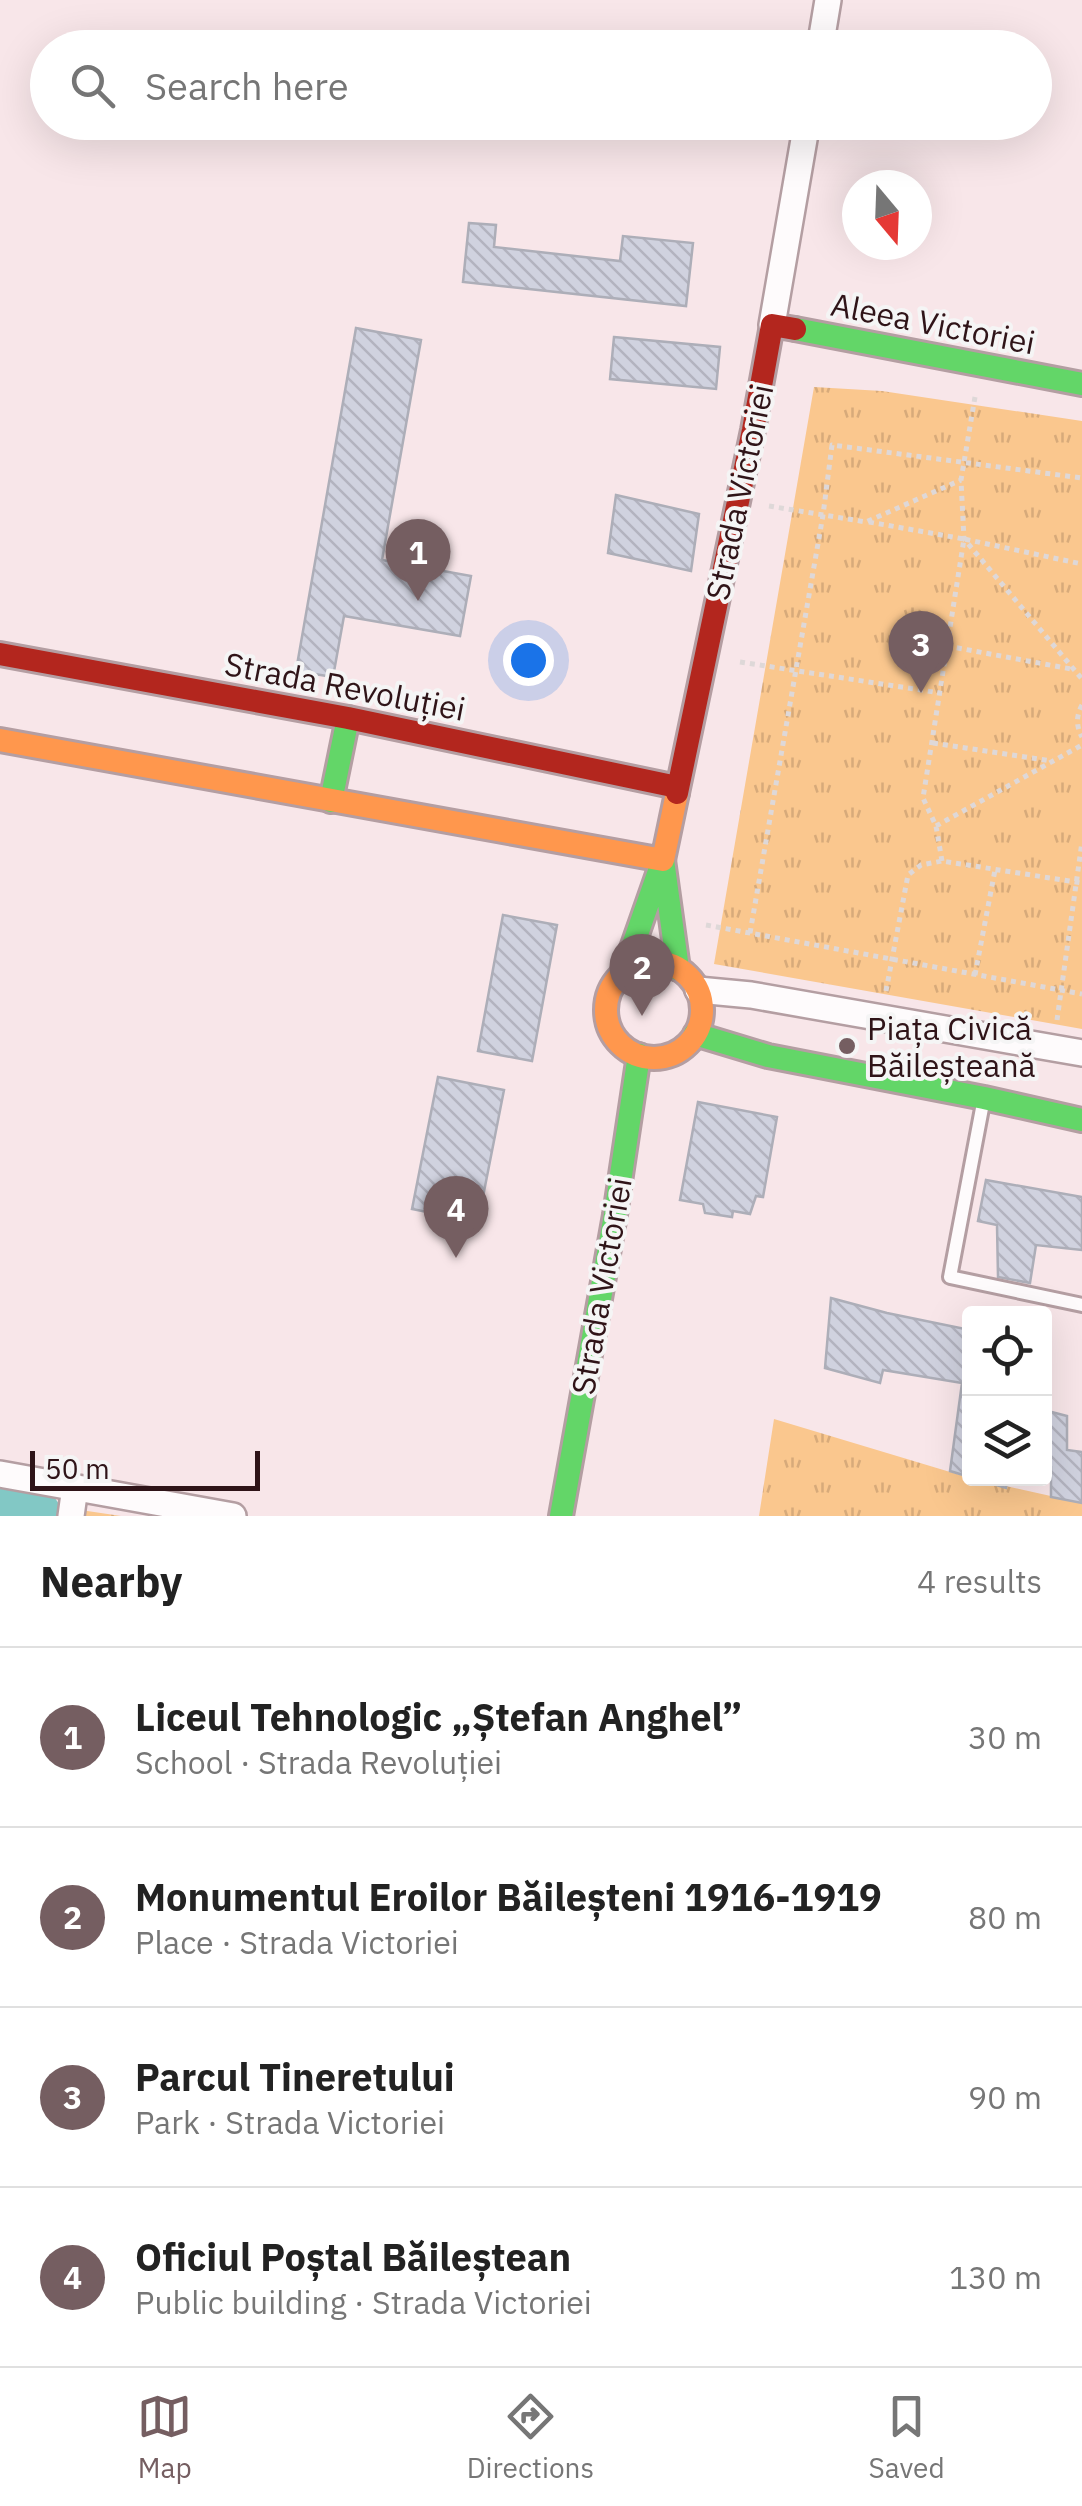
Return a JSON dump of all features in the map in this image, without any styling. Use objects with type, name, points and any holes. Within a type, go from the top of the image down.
[{"type":"main road","name":"Aleea Victoriei","points":[[772,326],[1082,384]]},
{"type":"main road","name":"Strada Victoriei","points":[[623,974],[663,860],[772,326]]},
{"type":"main road","name":"Strada Revoluției","points":[[0,654],[348,718],[677,787]]},
{"type":"main road","points":[[332,801],[348,718]]},
{"type":"main road","points":[[0,740],[663,860]]},
{"type":"main road","name":"Strada Victoriei","points":[[663,860],[678,968]]},
{"type":"main road","points":[[656,962],[678,968],[698,990],[702,1004],[696,1034],[684,1048],[668,1056],[639,1056],[626,1049],[616,1039],[606,1012],[614,985],[633,968],[656,962]]},
{"type":"main road","points":[[696,1034],[768,1056],[1082,1120]]},
{"type":"main road","name":"Strada Victoriei","points":[[561,1516],[639,1056]]},
{"type":"street","points":[[823,30],[828,0]]},
{"type":"street","name":"Strada Victoriei","points":[[772,326],[804,140]]},
{"type":"street","points":[[698,990],[751,995],[1082,1053]]},
{"type":"street","points":[[0,1474],[232,1516]]},
{"type":"street","points":[[71,1516],[74,1487]]},
{"type":"lane","points":[[984,1098],[950,1277],[1082,1305]]},
{"type":"path","points":[[942,861],[936,826],[923,798],[964,539],[961,480],[980,364]]},
{"type":"path","points":[[750,933],[832,445],[1082,478]]},
{"type":"path","points":[[866,522],[961,480]]},
{"type":"path","points":[[738,500],[1082,564]]},
{"type":"path","points":[[964,539],[1082,680]]},
{"type":"path","points":[[947,646],[1074,670]]},
{"type":"path","points":[[705,656],[940,693]]},
{"type":"path","points":[[1082,705],[1077,716],[1082,737]]},
{"type":"path","points":[[932,743],[1054,761]]},
{"type":"path","points":[[936,826],[1082,746]]},
{"type":"path","points":[[1052,1048],[1082,842]]},
{"type":"path","points":[[882,1018],[908,875],[942,861],[1079,882]]},
{"type":"path","points":[[975,974],[994,870]]},
{"type":"path","points":[[670,919],[1082,994]]},
{"type":"green space","points":[[814,387],[882,391],[1082,421],[1082,1029],[714,964]]},
{"type":"green space","points":[[774,1419],[962,1476],[962,1486],[1006,1486],[1082,1503],[1082,1516],[759,1516]]},
{"type":"green space","points":[[0,1498],[121,1516],[0,1516]]},
{"type":"building","points":[[469,223],[496,225],[494,247],[620,261],[623,236],[693,243],[686,306],[463,282]]},
{"type":"building","points":[[356,328],[421,340],[382,560],[471,576],[460,636],[344,616],[333,677],[296,671]]},
{"type":"building","points":[[614,337],[720,347],[716,389],[610,379]]},
{"type":"building","points":[[616,495],[699,514],[691,571],[608,553]]},
{"type":"building","points":[[503,915],[557,925],[532,1061],[478,1051]]},
{"type":"building","points":[[438,1077],[504,1090],[478,1222],[412,1209]]},
{"type":"building","points":[[698,1102],[777,1117],[763,1197],[756,1196],[750,1214],[733,1211],[732,1217],[705,1213],[703,1204],[680,1200]]},
{"type":"building","points":[[986,1180],[1082,1197],[1082,1250],[1036,1245],[1030,1283],[998,1277],[997,1225],[978,1221]]},
{"type":"building","points":[[831,1298],[962,1328],[962,1383],[883,1370],[880,1383],[825,1368]]},
{"type":"building","points":[[962,1383],[962,1475],[950,1471]]},
{"type":"building","points":[[1052,1412],[1067,1416],[1067,1450],[1082,1452],[1082,1503],[1051,1497]]},
{"type":"waterway","points":[[0,1513],[34,1516]]},
{"type":"traffic: fast","points":[[795,329],[1082,384]]},
{"type":"traffic: fast","points":[[331,801],[348,718]]},
{"type":"traffic: fast","points":[[623,974],[663,860],[678,969]]},
{"type":"traffic: fast","points":[[695,1034],[768,1056],[1082,1120]]},
{"type":"traffic: fast","points":[[561,1516],[615,1215],[639,1055]]},
{"type":"traffic: slow","points":[[0,740],[663,860],[677,793]]},
{"type":"traffic: slow","points":[[654,962],[672,966],[688,976],[698,992],[702,1010],[698,1028],[688,1044],[672,1054],[654,1058],[636,1054],[620,1044],[610,1028],[606,1010],[610,992],[620,976],[636,966],[654,962]]},
{"type":"traffic: jam","points":[[677,793],[772,325],[795,329]]},
{"type":"traffic: jam","points":[[0,654],[348,718],[677,787]]},
{"type":"place","name":"Liceul Tehnologic „Ștefan Anghel”","points":[[418,601]]},
{"type":"place","name":"Parcul Tineretului","points":[[921,693]]},
{"type":"place","name":"Monumentul Eroilor Băileșteni 1916-1919","points":[[642,1016]]},
{"type":"place","name":"Piața Civică Băileșteană","points":[[847,1046]]},
{"type":"place","name":"Oficiul Poștal Băileștean","points":[[456,1258]]}]
